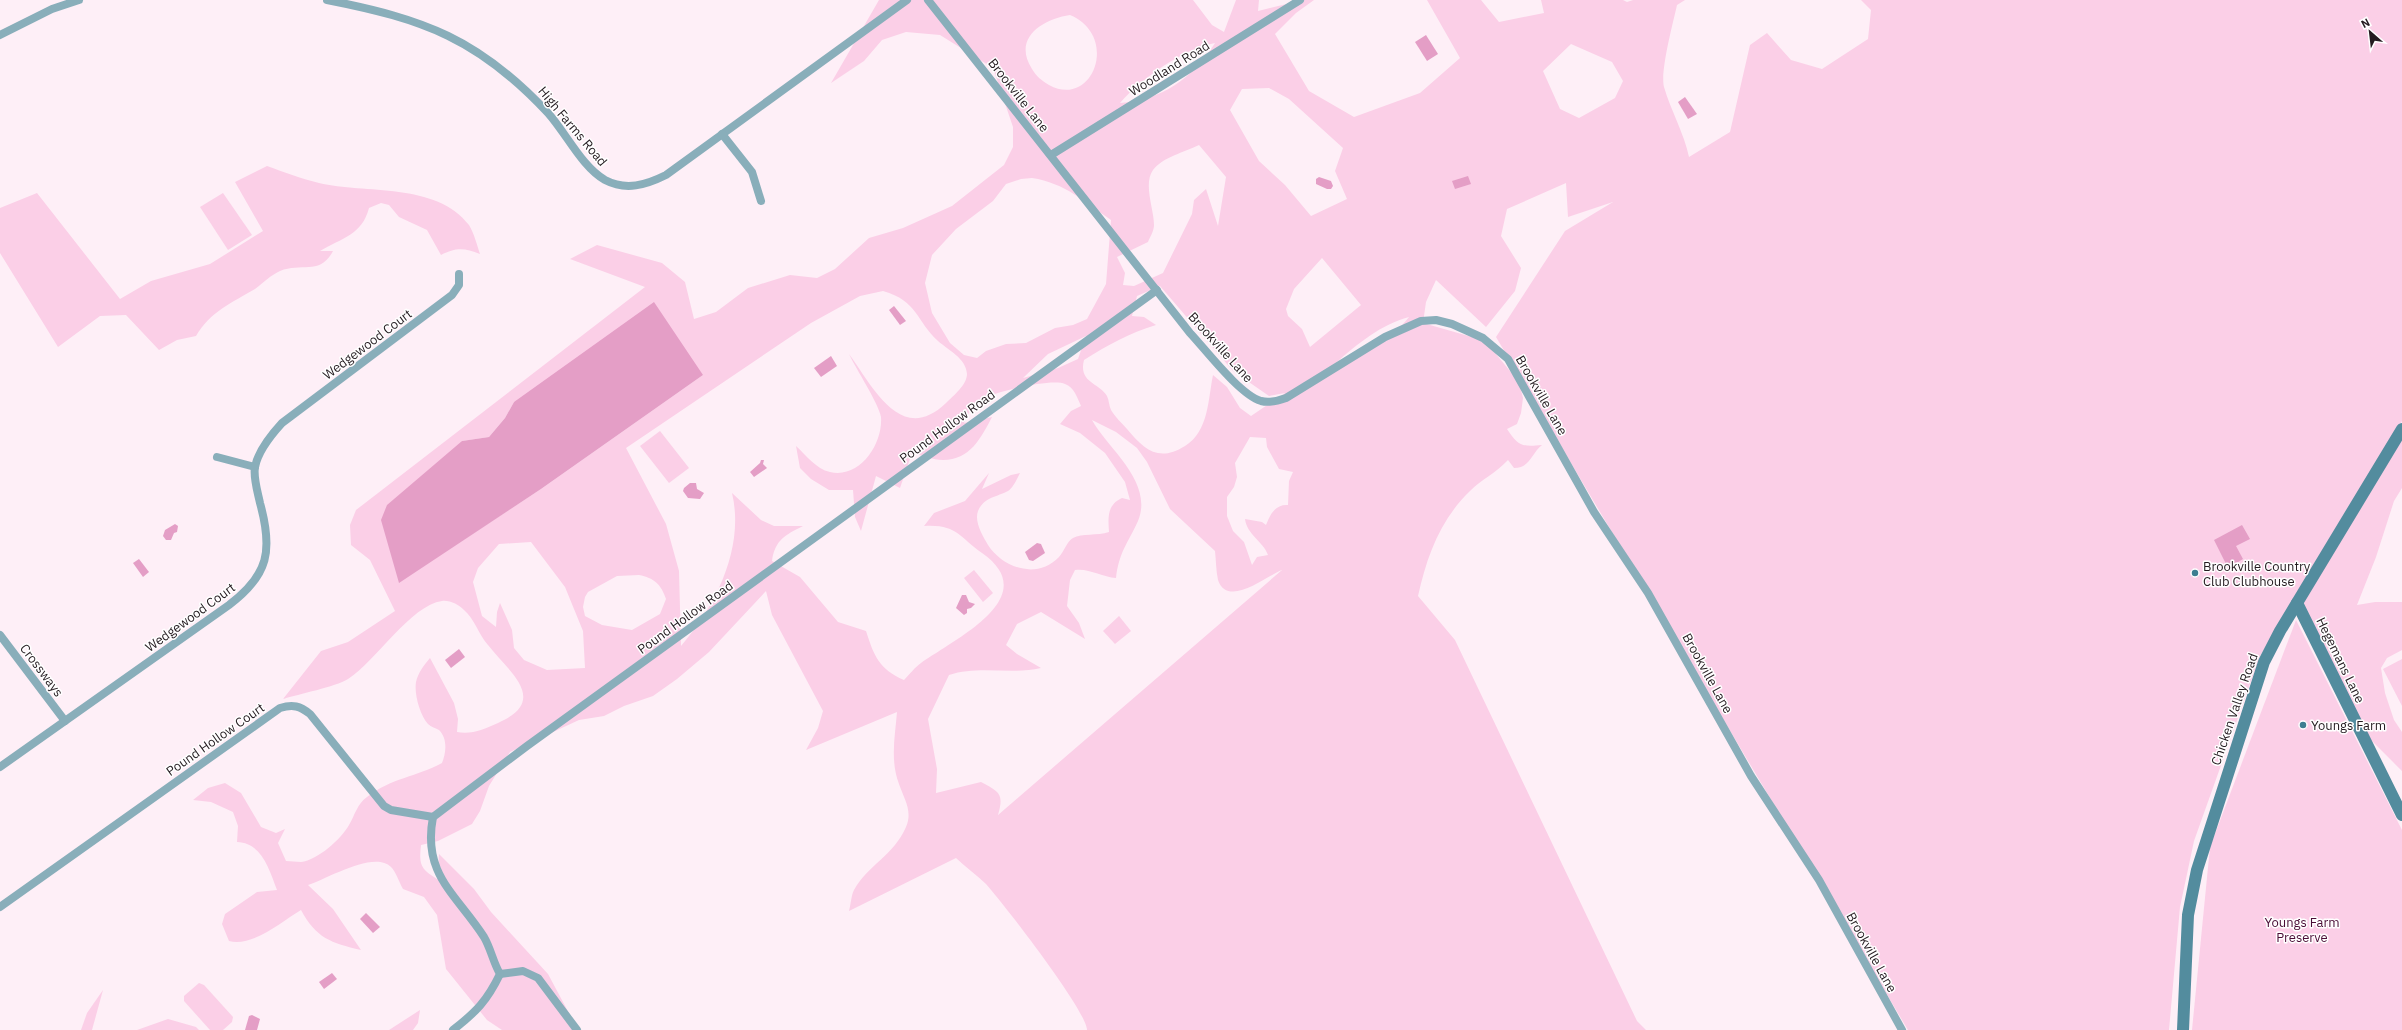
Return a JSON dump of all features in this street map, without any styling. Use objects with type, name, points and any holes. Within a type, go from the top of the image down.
[{"type":"main road","name":"Chicken Valley Road","points":[[2183,1030],[2188,915],[2204,843],[2264,662],[2402,429]]},
{"type":"main road","name":"Hegemans Lane","points":[[2297,604],[2402,815]]},
{"type":"street","points":[[0,35],[52,9],[79,0]]},
{"type":"street","name":"High Farms Road","points":[[326,0],[426,25],[482,54],[524,87],[552,117],[593,170],[615,184],[635,187],[650,183],[666,175],[907,0]]},
{"type":"street","name":"Brookville Lane","points":[[928,0],[1190,333],[1228,375],[1249,395],[1262,401],[1276,402],[1286,398],[1385,337],[1421,321],[1436,320],[1452,324],[1483,338],[1496,346],[1511,364],[1594,512],[1648,593],[1751,776],[1818,880],[1902,1030]]},
{"type":"street","name":"Woodland Road","points":[[1051,155],[1300,0]]},
{"type":"street","points":[[722,134],[752,172],[761,201]]},
{"type":"street","name":"Wedgewood Court","points":[[0,767],[229,605],[251,587],[264,562],[268,544],[267,529],[257,490],[255,467],[268,439],[282,423],[447,300],[459,285],[459,274]]},
{"type":"street","name":"Pound Hollow Road","points":[[433,817],[527,746],[1156,290]]},
{"type":"street","points":[[217,457],[255,467]]},
{"type":"street","name":"Crossways","points":[[0,636],[65,721]]},
{"type":"street","name":"Pound Hollow Court","points":[[0,907],[280,708],[289,706],[298,706],[310,714],[384,806],[392,810],[433,817]]},
{"type":"street","points":[[433,817],[429,837],[435,866],[445,884],[485,939],[500,974],[490,996],[480,1007],[452,1030]]},
{"type":"street","points":[[500,974],[523,971],[538,978],[578,1030]]},
{"type":"green space","points":[[879,0],[1193,0],[1212,25],[1224,32],[1236,0],[1259,0],[1258,11],[1303,0],[1314,0],[1296,13],[1275,34],[1309,91],[1354,117],[1420,93],[1460,58],[1427,0],[1481,0],[1499,22],[1544,13],[1541,0],[1623,0],[1627,2],[1633,0],[1685,0],[1677,5],[1663,80],[1667,96],[1684,139],[1689,157],[1730,132],[1750,45],[1767,33],[1791,60],[1822,69],[1868,39],[1871,10],[1861,0],[2402,0],[2402,421],[2260,656],[2194,841],[2180,907],[2169,1030],[1908,1030],[1496,337],[1565,231],[1613,202],[1568,217],[1566,183],[1507,209],[1501,236],[1521,268],[1515,291],[1486,327],[1436,280],[1426,302],[1423,323],[1479,339],[1491,348],[1519,382],[1523,398],[1521,413],[1517,424],[1507,429],[1514,439],[1521,444],[1530,446],[1542,445],[1524,466],[1514,468],[1508,460],[1470,491],[1450,514],[1430,553],[1418,596],[1455,640],[1637,1021],[1646,1030],[1087,1030],[1074,1002],[1060,980],[1009,912],[986,884],[956,858],[849,911],[854,890],[866,874],[895,845],[901,837],[908,821],[909,816],[907,805],[896,775],[894,757],[897,712],[806,750],[818,728],[823,711],[772,615],[766,591],[709,652],[677,679],[653,696],[624,706],[604,716],[579,720],[510,752],[489,786],[480,811],[472,824],[438,841],[421,845],[420,857],[424,869],[437,879],[439,854],[474,889],[491,912],[548,974],[578,1030],[502,1030],[487,1020],[446,969],[437,915],[424,897],[403,889],[393,869],[383,863],[374,862],[350,867],[308,885],[333,909],[361,950],[341,945],[325,938],[312,927],[301,910],[276,927],[257,937],[238,942],[229,941],[222,924],[225,914],[257,892],[277,890],[271,874],[259,852],[246,843],[237,842],[238,826],[233,812],[211,802],[193,800],[208,788],[225,783],[241,793],[261,827],[276,833],[285,829],[278,843],[286,861],[301,862],[308,860],[322,853],[341,836],[349,825],[358,806],[367,797],[385,786],[423,772],[442,763],[445,751],[444,738],[439,730],[429,725],[425,720],[420,710],[416,692],[418,675],[430,658],[454,703],[458,719],[457,732],[467,733],[478,731],[498,723],[513,714],[521,705],[523,695],[514,675],[485,641],[468,613],[457,605],[445,601],[430,605],[418,612],[359,671],[348,679],[326,688],[283,699],[321,651],[348,642],[395,611],[370,560],[351,545],[350,525],[356,510],[645,287],[570,259],[597,245],[662,263],[685,282],[694,319],[716,312],[748,288],[790,275],[817,278],[835,269],[869,238],[903,228],[952,206],[1004,165],[1013,147],[1013,127],[993,68],[940,35],[906,32],[882,40],[864,61],[831,83]],"holes":[[[1070,15],[1085,25],[1094,38],[1097,53],[1095,67],[1088,79],[1078,87],[1065,90],[1049,85],[1039,78],[1032,69],[1027,58],[1026,48],[1028,39],[1033,32],[1041,26],[1060,17]],[[1215,43],[1197,67],[1175,85],[1163,92],[1149,97],[1120,103],[1139,84],[1176,58]],[[1571,44],[1612,62],[1623,81],[1615,98],[1579,118],[1560,109],[1543,71]],[[1269,88],[1289,99],[1343,148],[1335,171],[1347,199],[1311,216],[1285,185],[1259,161],[1230,110],[1242,89]],[[1199,145],[1226,177],[1218,226],[1206,189],[1194,200],[1192,214],[1163,273],[1134,286],[1123,285],[1125,273],[1117,257],[1148,242],[1154,225],[1149,189],[1150,176],[1157,165],[1168,158]],[[1032,178],[1055,184],[1065,189],[1111,220],[1106,284],[1087,319],[1073,325],[1055,328],[1026,343],[1006,344],[986,351],[977,358],[964,355],[950,343],[932,313],[925,283],[932,255],[956,229],[993,201],[1006,184],[1021,179]],[[1322,258],[1361,305],[1310,347],[1302,329],[1288,316],[1286,309],[1294,289]],[[1160,286],[1233,371],[1269,396],[1285,393],[1251,416],[1240,408],[1227,387],[1213,375],[1206,414],[1199,432],[1193,440],[1185,446],[1167,453],[1159,453],[1146,448],[1114,415],[1110,408],[1107,396],[1100,388],[1087,378],[1084,374],[1083,368],[1084,360],[1102,349],[1119,340],[1156,325],[1144,317],[1132,316],[1137,296]],[[883,291],[895,295],[910,306],[931,334],[960,359],[966,368],[967,374],[965,382],[956,394],[946,403],[930,415],[915,418],[902,415],[890,407],[878,395],[849,354],[872,395],[881,417],[881,427],[874,448],[860,465],[841,473],[830,472],[820,468],[796,446],[800,468],[811,479],[829,490],[853,490],[855,517],[861,531],[876,476],[900,488],[912,453],[943,460],[952,459],[967,452],[979,440],[992,417],[964,423],[970,410],[977,402],[997,393],[1036,384],[1058,383],[1071,387],[1081,406],[1071,411],[1060,424],[1080,433],[1105,453],[1125,482],[1130,500],[1122,498],[1111,508],[1108,521],[1109,532],[1077,536],[1069,542],[1059,557],[1050,564],[1041,568],[1031,569],[1011,565],[994,553],[988,545],[977,520],[978,511],[981,506],[987,500],[1010,490],[1020,473],[1011,475],[982,489],[989,473],[965,501],[934,513],[924,526],[944,527],[957,533],[999,569],[1004,585],[999,601],[988,616],[919,665],[904,680],[889,671],[879,661],[875,655],[866,631],[838,622],[800,577],[772,561],[773,554],[778,543],[786,535],[803,526],[774,526],[761,520],[732,493],[735,513],[731,555],[716,594],[706,613],[681,646],[679,571],[666,524],[626,448],[811,323],[860,296]],[[1409,317],[1385,341],[1358,356],[1336,363],[1361,342],[1389,324]],[[1086,336],[1078,359],[1058,368],[1023,378],[1048,354]],[[703,375],[541,489],[399,582],[462,441],[489,437],[505,418],[514,402]],[[1092,420],[1116,432],[1137,448],[1147,462],[1170,509],[1215,551],[1218,580],[1223,588],[1230,591],[1239,591],[1248,588],[1282,570],[998,815],[1001,802],[999,794],[993,788],[981,782],[936,793],[937,769],[928,719],[949,675],[960,672],[983,670],[1018,671],[1041,668],[1017,654],[1006,645],[1017,624],[1041,612],[1085,639],[1079,623],[1067,606],[1070,580],[1075,570],[1090,571],[1116,578],[1119,561],[1138,521],[1141,507],[1140,493],[1135,480],[1118,454]],[[1250,437],[1266,438],[1267,447],[1279,469],[1293,472],[1289,481],[1288,505],[1283,505],[1276,508],[1271,514],[1266,525],[1262,522],[1245,519],[1246,525],[1266,550],[1268,555],[1257,557],[1252,565],[1244,542],[1233,531],[1227,516],[1227,497],[1234,487],[1237,477],[1235,463]],[[531,542],[565,587],[583,631],[585,668],[547,670],[524,660],[514,648],[512,630],[500,603],[497,612],[496,627],[482,616],[473,582],[478,568],[499,544]],[[639,575],[656,582],[662,589],[666,599],[660,614],[632,630],[602,625],[585,616],[583,607],[585,597],[588,592],[617,576]]]},
{"type":"green space","points":[[267,166],[319,183],[399,192],[438,202],[455,211],[469,225],[480,254],[470,250],[460,249],[441,255],[427,230],[399,217],[389,205],[381,203],[369,208],[366,217],[350,235],[320,251],[333,251],[328,259],[322,263],[316,266],[280,271],[255,289],[214,314],[196,336],[177,340],[159,350],[126,315],[100,316],[58,347],[0,253],[0,208],[37,193],[120,299],[151,281],[210,264],[263,231],[235,182]]},
{"type":"green space","points":[[223,193],[252,235],[228,250],[200,207]]},
{"type":"green space","points":[[660,431],[689,468],[669,483],[640,446]]},
{"type":"green space","points":[[2402,437],[2402,488],[2394,501],[2376,557],[2357,605],[2375,602],[2402,602],[2402,650],[2387,658],[2381,668],[2385,693],[2394,720],[2402,732],[2402,771],[2366,735],[2301,603]]},
{"type":"green space","points":[[974,570],[993,593],[983,602],[964,578]]},
{"type":"green space","points":[[1119,616],[1131,631],[1115,644],[1103,631]]},
{"type":"green space","name":"Youngs Farm Preserve","points":[[2296,620],[2402,830],[2402,1030],[2192,1030],[2210,847]]},
{"type":"green space","points":[[2402,659],[2402,706],[2383,669]]},
{"type":"green space","points":[[199,983],[204,985],[233,1017],[232,1022],[223,1030],[210,1030],[184,1001],[184,996]]},
{"type":"green space","points":[[103,990],[92,1030],[81,1030],[87,1013]]},
{"type":"green space","points":[[420,1010],[418,1023],[413,1030],[389,1030]]},
{"type":"green space","points":[[168,1019],[196,1027],[199,1030],[137,1030]]},
{"type":"shaded area","points":[[1426,35],[1438,54],[1427,61],[1415,42]]},
{"type":"shaded area","points":[[1685,97],[1697,114],[1688,119],[1678,102]]},
{"type":"shaded area","points":[[1468,176],[1471,184],[1455,189],[1452,181]]},
{"type":"shaded area","points":[[1319,177],[1331,181],[1333,186],[1331,189],[1327,189],[1316,184],[1316,179]]},
{"type":"shaded area","points":[[654,302],[703,375],[541,489],[399,583],[381,520],[387,505],[462,441],[489,437],[505,418],[514,402]]},
{"type":"shaded area","points":[[894,306],[906,321],[900,325],[889,310]]},
{"type":"shaded area","points":[[831,356],[837,366],[821,377],[814,368]]},
{"type":"shaded area","points":[[761,460],[764,460],[763,464],[767,468],[754,477],[750,472],[760,463]]},
{"type":"shaded area","points":[[690,483],[696,483],[697,489],[704,493],[700,499],[688,498],[683,491],[684,488]]},
{"type":"shaded area","points":[[175,524],[178,526],[177,532],[174,533],[171,540],[166,540],[163,536],[165,530]]},
{"type":"shaded area","points":[[2242,525],[2250,539],[2236,546],[2243,559],[2228,568],[2214,540]]},
{"type":"shaded area","points":[[1037,543],[1041,544],[1045,553],[1033,561],[1029,560],[1025,552]]},
{"type":"shaded area","points":[[139,559],[149,572],[143,577],[133,563]]},
{"type":"shaded area","points":[[962,595],[966,595],[969,602],[975,604],[971,608],[967,609],[967,613],[964,615],[956,608]]},
{"type":"shaded area","points":[[459,649],[465,657],[451,668],[445,660]]},
{"type":"shaded area","points":[[366,913],[380,927],[373,933],[360,919]]},
{"type":"shaded area","points":[[332,973],[337,979],[324,989],[319,982]]},
{"type":"shaded area","points":[[252,1015],[260,1019],[257,1030],[245,1030],[249,1016]]},
{"type":"place","name":"Brookville Country Club Clubhouse","points":[[2195,573]]},
{"type":"place","name":"Youngs Farm","points":[[2303,725]]}]
